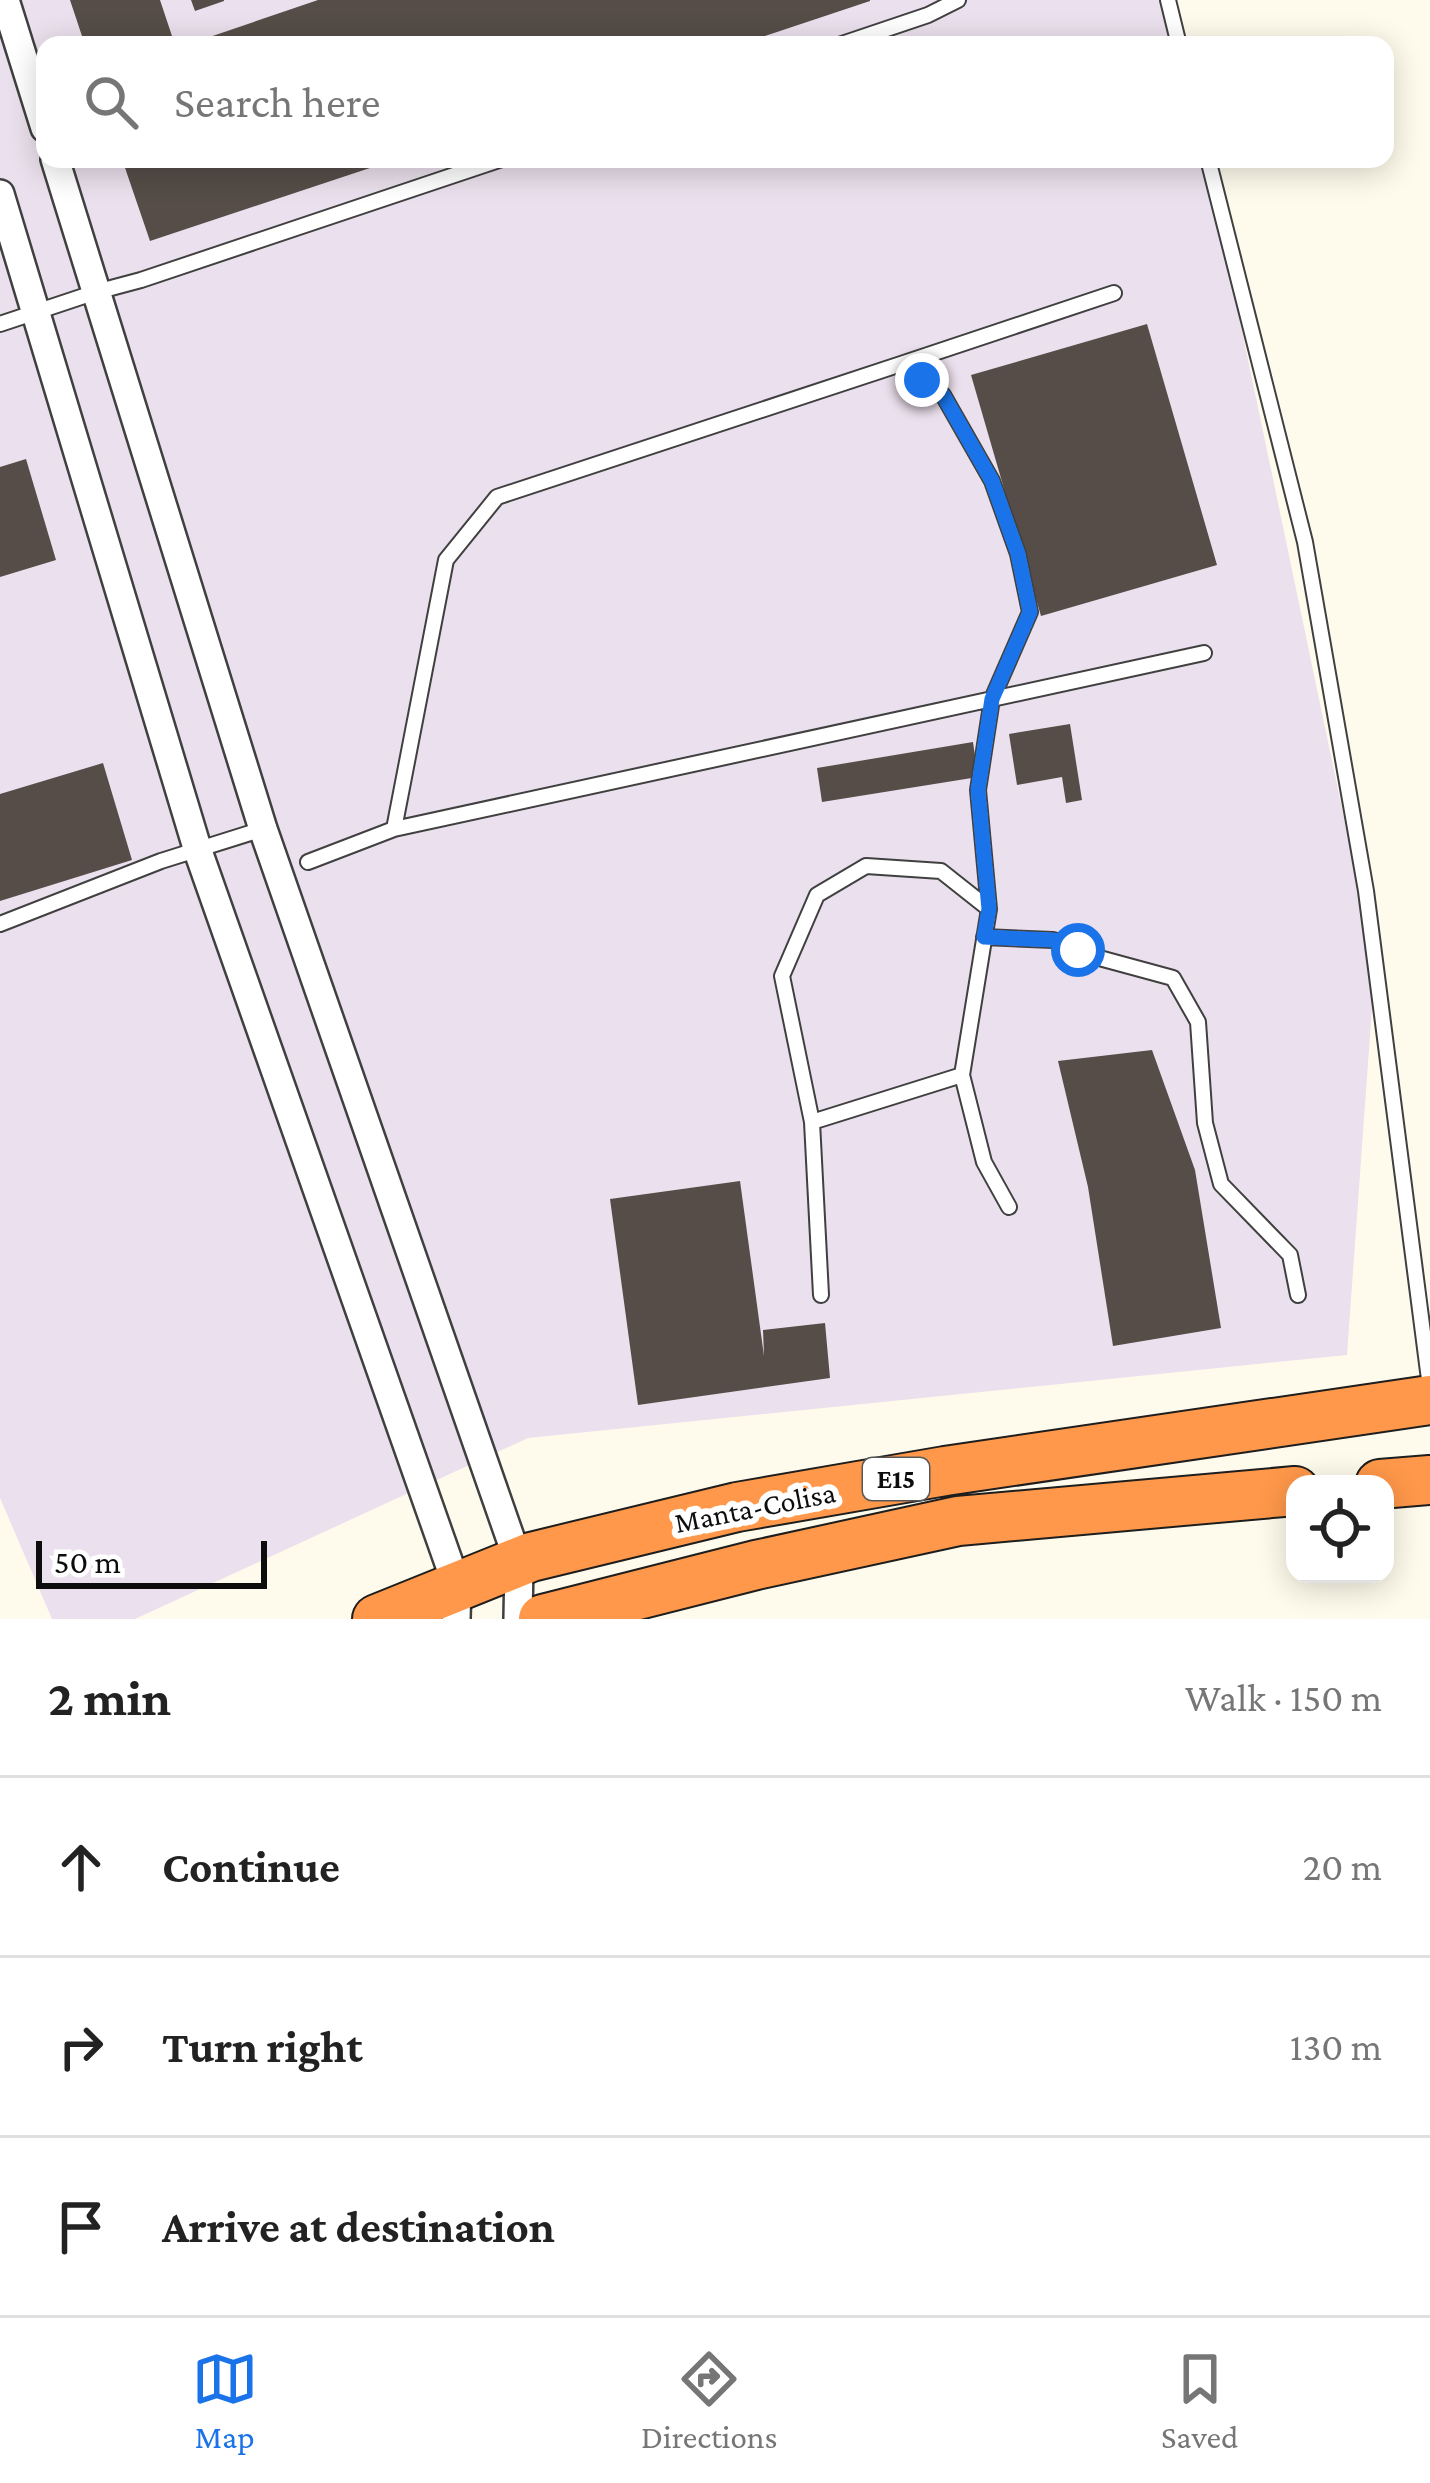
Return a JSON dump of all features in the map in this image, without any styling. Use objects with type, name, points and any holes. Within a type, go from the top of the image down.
[{"type":"highway","name":"Manta-Colisa","points":[[377,1619],[457,1602],[531,1557],[783,1499],[1430,1400]]},
{"type":"highway","points":[[1394,1483],[1430,1480]]},
{"type":"highway","name":"Manta-Colisa","points":[[543,1619],[756,1565],[958,1521],[1286,1493]]},
{"type":"street","points":[[5,0],[36,99]]},
{"type":"street","points":[[58,168],[263,829],[519,1563],[518,1619]]},
{"type":"street","points":[[0,194],[198,851],[457,1602]]},
{"type":"lane","points":[[866,36],[958,0]]},
{"type":"lane","points":[[1168,0],[1177,36]]},
{"type":"lane","points":[[0,324],[475,168]]},
{"type":"lane","points":[[1210,168],[1305,542],[1366,892],[1430,1387]]},
{"type":"lane","points":[[394,829],[446,560],[497,497],[1114,293]]},
{"type":"lane","points":[[901,364],[943,395],[992,481],[1018,554],[1030,612],[992,699],[978,790],[989,909],[962,1075],[984,1162],[1010,1207]]},
{"type":"lane","points":[[308,862],[394,829],[1204,653]]},
{"type":"lane","points":[[0,924],[161,861],[263,829]]},
{"type":"lane","points":[[821,1295],[812,1122],[782,976],[817,895],[866,866],[941,871],[989,909]]},
{"type":"lane","points":[[984,937],[1053,940],[1173,978],[1198,1022],[1205,1123],[1221,1184],[1290,1255],[1298,1295]]},
{"type":"lane","points":[[812,1122],[962,1075]]},
{"type":"shaded area","points":[[0,0],[1167,0],[1176,36],[36,36],[36,168],[1208,168],[1375,966],[1347,1355],[528,1438],[135,1619],[52,1619],[0,1498]]},
{"type":"building","points":[[70,0],[160,0],[172,36],[82,36]]},
{"type":"building","points":[[191,0],[224,0],[224,1],[195,11]]},
{"type":"building","points":[[318,0],[870,0],[765,36],[212,36]]},
{"type":"building","points":[[125,168],[370,168],[150,241]]},
{"type":"building","points":[[1147,324],[1217,565],[1041,616],[971,375]]},
{"type":"building","points":[[26,459],[56,560],[0,577],[0,467]]},
{"type":"building","points":[[1070,724],[1082,800],[1066,803],[1062,777],[1017,785],[1009,734]]},
{"type":"building","points":[[973,742],[978,777],[822,802],[817,768]]},
{"type":"building","points":[[103,763],[132,860],[0,901],[0,794]]},
{"type":"building","points":[[1152,1050],[1195,1170],[1221,1328],[1113,1346],[1088,1187],[1058,1061]]},
{"type":"building","points":[[740,1181],[764,1356],[763,1330],[825,1323],[830,1378],[638,1405],[610,1199]]},
{"type":"route","points":[[922,380],[943,395],[992,481],[1018,554],[1030,612],[992,699],[978,790],[989,909],[984,937],[1053,940],[1078,950]]}]
